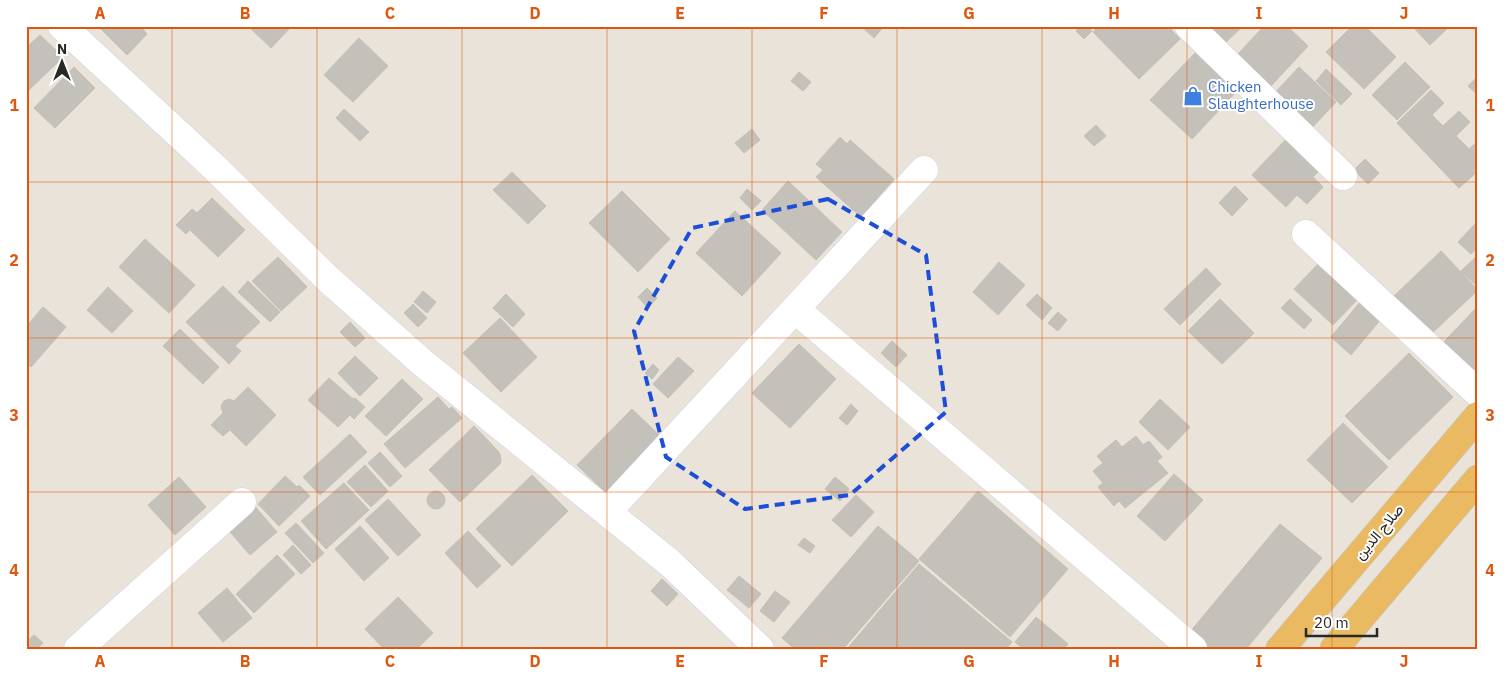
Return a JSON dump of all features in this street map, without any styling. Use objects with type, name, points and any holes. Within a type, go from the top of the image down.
[{"type":"highway","name":"صلاح الدين","points":[[1280,649],[1478,416]]},
{"type":"highway","points":[[1334,649],[1478,480]]},
{"type":"street","points":[[62,26],[213,166],[336,286],[424,364],[670,563],[760,649]]},
{"type":"street","points":[[1189,26],[1343,176]]},
{"type":"street","points":[[607,512],[924,170]]},
{"type":"street","points":[[1306,234],[1478,393]]},
{"type":"street","points":[[795,309],[1192,649]]},
{"type":"street","points":[[78,649],[242,502]]},
{"type":"highlighted area","points":[[828,199],[926,255],[946,412],[850,495],[745,509],[666,457],[634,331],[692,228]]},
{"type":"building","points":[[98,26],[140,26],[147,34],[127,55]]},
{"type":"building","points":[[248,26],[292,26],[271,48]]},
{"type":"building","points":[[861,26],[884,26],[874,38]]},
{"type":"building","points":[[1081,26],[1087,26],[1092,31],[1084,39],[1076,31]]},
{"type":"building","points":[[1099,26],[1168,26],[1180,39],[1139,79],[1093,32]]},
{"type":"building","points":[[1205,26],[1243,26],[1223,45]]},
{"type":"building","points":[[1264,26],[1287,26],[1308,46],[1271,86],[1237,55]]},
{"type":"building","points":[[1352,26],[1365,26],[1396,57],[1364,89],[1326,52]]},
{"type":"building","points":[[1412,26],[1450,26],[1430,45]]},
{"type":"building","points":[[40,35],[63,57],[26,93],[26,42],[29,45]]},
{"type":"building","points":[[359,38],[388,66],[353,102],[324,75]]},
{"type":"building","name":"Chicken Slaughterhouse","points":[[1195,53],[1236,92],[1192,139],[1150,100]]},
{"type":"building","points":[[1405,62],[1430,87],[1397,120],[1372,95]]},
{"type":"building","points":[[74,67],[95,88],[55,128],[34,108]]},
{"type":"building","points":[[1299,67],[1336,102],[1307,133],[1270,98]]},
{"type":"building","points":[[1326,69],[1352,94],[1341,105],[1316,81]]},
{"type":"building","points":[[799,72],[811,82],[803,91],[791,81]]},
{"type":"building","points":[[1478,76],[1478,95],[1468,86]]},
{"type":"building","points":[[1431,90],[1444,103],[1432,115],[1443,126],[1459,111],[1470,122],[1456,136],[1469,149],[1478,141],[1478,171],[1459,188],[1397,123]]},
{"type":"building","points":[[344,109],[369,132],[360,141],[336,118]]},
{"type":"building","points":[[1096,125],[1106,136],[1094,146],[1084,136]]},
{"type":"building","points":[[752,129],[760,140],[744,153],[735,143]]},
{"type":"building","points":[[1290,135],[1324,166],[1313,177],[1323,187],[1307,204],[1297,195],[1286,207],[1252,175]]},
{"type":"building","points":[[840,137],[847,144],[850,140],[894,179],[861,217],[816,177],[823,170],[816,164]]},
{"type":"building","points":[[1365,159],[1379,173],[1368,184],[1354,170]]},
{"type":"building","points":[[512,172],[546,206],[528,224],[493,190]]},
{"type":"building","points":[[788,181],[842,232],[816,260],[762,210]]},
{"type":"building","points":[[1235,186],[1248,199],[1232,216],[1219,203]]},
{"type":"building","points":[[747,189],[761,201],[752,210],[740,198]]},
{"type":"building","points":[[622,191],[670,239],[638,272],[589,223]]},
{"type":"building","points":[[212,198],[245,230],[218,257],[190,230],[186,234],[176,225],[192,209],[197,213]]},
{"type":"building","points":[[735,211],[781,253],[742,296],[696,253]]},
{"type":"building","points":[[1475,224],[1478,226],[1478,247],[1471,254],[1458,242]]},
{"type":"building","points":[[145,239],[195,285],[169,313],[119,267]]},
{"type":"building","points":[[1441,251],[1478,290],[1430,335],[1393,297]]},
{"type":"building","points":[[1478,255],[1478,287],[1461,271]]},
{"type":"building","points":[[278,257],[307,287],[281,311],[252,281]]},
{"type":"building","points":[[1322,260],[1361,296],[1333,325],[1294,289]]},
{"type":"building","points":[[999,262],[1025,285],[998,315],[973,292]]},
{"type":"building","points":[[1206,268],[1221,284],[1180,325],[1164,309]]},
{"type":"building","points":[[248,281],[280,312],[270,322],[238,292]]},
{"type":"building","points":[[223,286],[260,322],[235,346],[241,351],[229,364],[186,322]]},
{"type":"building","points":[[108,287],[133,311],[112,333],[87,310]]},
{"type":"building","points":[[647,288],[657,298],[648,308],[638,297]]},
{"type":"building","points":[[423,291],[436,302],[427,313],[414,302]]},
{"type":"building","points":[[506,294],[525,314],[513,327],[493,308]]},
{"type":"building","points":[[1037,294],[1052,308],[1042,320],[1026,305]]},
{"type":"building","points":[[1220,299],[1254,333],[1222,364],[1188,331]]},
{"type":"building","points":[[1290,299],[1312,320],[1304,329],[1281,308]]},
{"type":"building","points":[[1361,301],[1382,318],[1351,355],[1331,337]]},
{"type":"building","points":[[413,304],[427,318],[418,327],[404,313]]},
{"type":"building","points":[[1478,306],[1478,374],[1472,380],[1438,348]]},
{"type":"building","points":[[43,307],[66,327],[31,367],[26,363],[26,327]]},
{"type":"building","points":[[1058,312],[1067,320],[1058,331],[1048,323]]},
{"type":"building","points":[[500,318],[537,357],[501,392],[463,353]]},
{"type":"building","points":[[350,322],[365,338],[355,347],[340,332]]},
{"type":"building","points":[[180,329],[219,367],[203,384],[163,346]]},
{"type":"building","points":[[892,341],[907,355],[896,367],[881,353]]},
{"type":"building","points":[[799,344],[836,379],[790,428],[752,393]]},
{"type":"building","points":[[1409,353],[1453,397],[1389,460],[1345,416]]},
{"type":"building","points":[[355,356],[378,378],[360,396],[338,373]]},
{"type":"building","points":[[678,357],[694,371],[668,398],[653,384]]},
{"type":"building","points":[[653,364],[659,370],[652,379],[645,373]]},
{"type":"building","points":[[329,378],[365,407],[354,419],[350,415],[338,427],[308,400]]},
{"type":"building","points":[[402,379],[423,399],[386,436],[365,416]]},
{"type":"building","points":[[248,387],[276,415],[246,446],[230,430],[223,436],[211,425],[223,413],[221,406],[224,401],[229,399],[234,401]]},
{"type":"building","points":[[438,397],[449,409],[452,407],[462,418],[405,468],[384,444]]},
{"type":"building","points":[[1160,399],[1190,427],[1168,450],[1139,422]]},
{"type":"building","points":[[851,404],[858,411],[847,425],[839,418]]},
{"type":"building","points":[[632,409],[660,436],[605,492],[577,465]]},
{"type":"building","points":[[1343,423],[1388,467],[1352,503],[1307,460]]},
{"type":"building","points":[[474,426],[498,451],[501,461],[460,502],[429,470]]},
{"type":"building","points":[[350,434],[367,452],[320,495],[303,477]]},
{"type":"building","points":[[1136,436],[1143,445],[1149,441],[1162,457],[1157,461],[1168,473],[1125,508],[1119,501],[1114,506],[1098,487],[1103,483],[1093,471],[1103,463],[1097,456],[1116,440],[1122,447]]},
{"type":"building","points":[[380,452],[402,476],[390,487],[368,463]]},
{"type":"building","points":[[365,465],[388,491],[371,507],[347,482]]},
{"type":"building","points":[[1174,474],[1203,500],[1165,541],[1137,516]]},
{"type":"building","points":[[532,475],[568,511],[512,566],[476,529]]},
{"type":"building","points":[[285,476],[297,487],[299,485],[310,496],[279,526],[258,504]]},
{"type":"building","points":[[179,477],[206,507],[175,535],[148,505]]},
{"type":"building","points":[[835,477],[849,489],[840,501],[825,489]]},
{"type":"building","points":[[344,483],[369,510],[326,549],[301,521]]},
{"type":"building","points":[[436,491],[442,494],[445,500],[442,506],[436,509],[430,506],[427,500],[430,494]]},
{"type":"building","points":[[978,491],[1068,569],[1010,637],[919,559]]},
{"type":"building","points":[[856,495],[874,512],[851,537],[832,520]]},
{"type":"building","points":[[388,499],[421,535],[398,556],[365,520]]},
{"type":"building","points":[[252,503],[277,532],[250,555],[225,526]]},
{"type":"building","points":[[296,523],[324,553],[313,563],[285,533]]},
{"type":"building","points":[[1280,524],[1322,558],[1246,649],[1209,649],[1189,633]]},
{"type":"building","points":[[360,526],[389,558],[364,581],[335,549]]},
{"type":"building","points":[[878,526],[919,561],[843,649],[795,649],[782,638]]},
{"type":"building","points":[[468,531],[501,566],[477,588],[445,553]]},
{"type":"building","points":[[804,538],[815,546],[810,553],[798,545]]},
{"type":"building","points":[[293,545],[311,565],[301,574],[283,555]]},
{"type":"building","points":[[277,555],[295,574],[254,613],[236,594]]},
{"type":"building","points":[[919,564],[1012,642],[1006,649],[847,649]]},
{"type":"building","points":[[739,576],[761,594],[749,608],[727,590]]},
{"type":"building","points":[[662,579],[678,594],[667,606],[651,591]]},
{"type":"building","points":[[227,588],[252,618],[223,642],[198,613]]},
{"type":"building","points":[[775,591],[790,602],[774,622],[760,611]]},
{"type":"building","points":[[398,597],[433,633],[417,649],[384,649],[365,629]]},
{"type":"building","points":[[1036,617],[1068,644],[1064,649],[1023,649],[1015,642]]},
{"type":"building","points":[[34,635],[43,643],[37,649],[30,649],[26,642]]},
{"type":"place","name":"Chicken Slaughterhouse","points":[[1193,96]]}]
